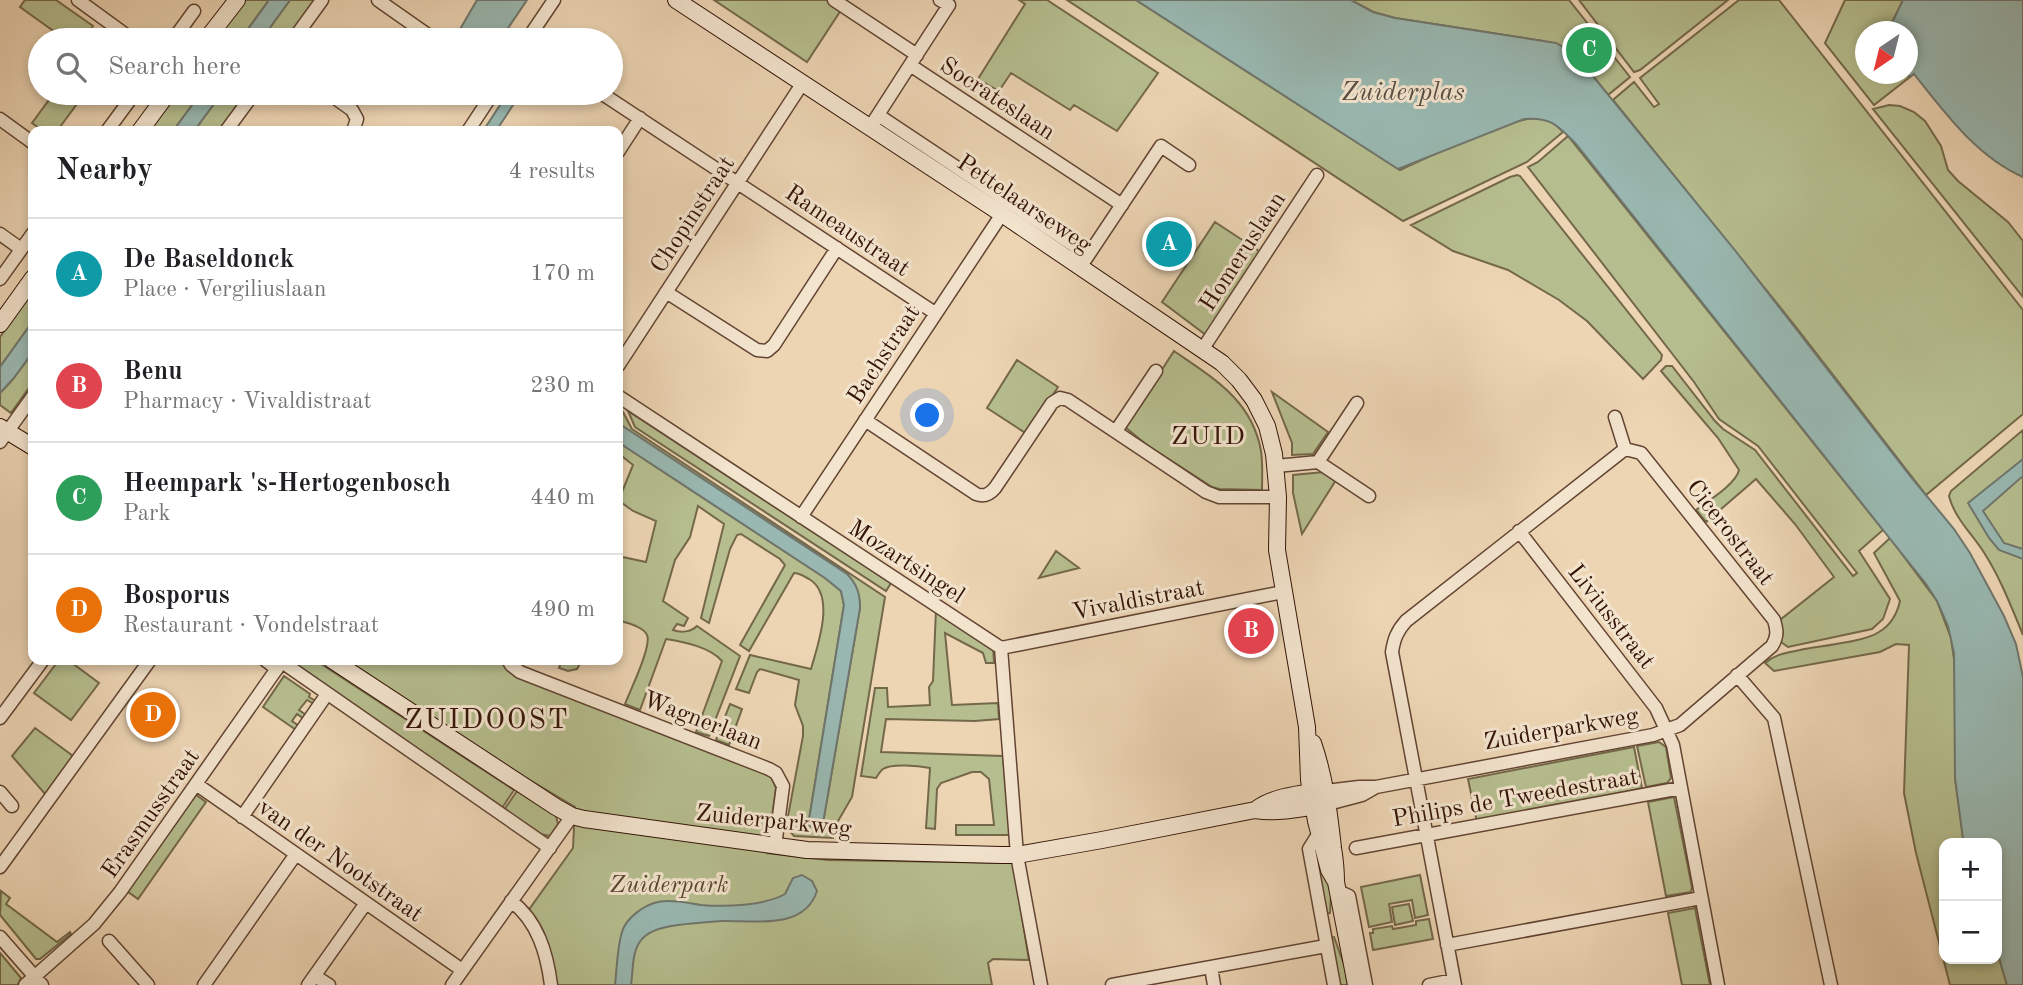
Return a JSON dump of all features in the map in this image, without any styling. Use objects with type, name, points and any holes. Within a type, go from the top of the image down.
[{"type":"street","points":[[78,0],[116,28]]},
{"type":"street","points":[[302,28],[322,0]]},
{"type":"street","points":[[378,0],[418,28]]},
{"type":"street","points":[[535,28],[554,0]]},
{"type":"street","name":"Pettelaarseweg","points":[[676,0],[802,84],[908,137],[1084,260],[1222,363],[1254,400],[1267,426],[1276,466],[1287,564],[1283,592],[1308,733],[1324,776],[1319,798],[1319,833],[1329,870],[1341,890],[1356,985]]},
{"type":"street","points":[[834,0],[913,60],[874,121]]},
{"type":"street","points":[[215,28],[234,2]]},
{"type":"street","name":"Socrateslaan","points":[[944,3],[913,60],[1122,205]]},
{"type":"street","points":[[182,28],[194,11]]},
{"type":"street","name":"Chopinstraat","points":[[623,358],[802,84]]},
{"type":"street","points":[[111,126],[126,105]]},
{"type":"street","points":[[144,126],[159,105]]},
{"type":"street","points":[[230,126],[245,105]]},
{"type":"street","points":[[345,105],[357,119],[355,126]]},
{"type":"street","points":[[471,126],[485,105]]},
{"type":"street","name":"Rameaustraat","points":[[620,105],[935,313]]},
{"type":"street","points":[[623,144],[640,118]]},
{"type":"street","points":[[0,119],[28,139]]},
{"type":"street","name":"Pettelaarseweg","points":[[874,121],[1002,214],[1084,260]]},
{"type":"street","points":[[1084,260],[1161,146],[1189,164]]},
{"type":"street","name":"Homeruslaan","points":[[1202,350],[1317,175]]},
{"type":"street","name":"Bachstraat","points":[[801,517],[1002,214]]},
{"type":"street","points":[[0,234],[21,249]]},
{"type":"street","points":[[0,279],[28,240]]},
{"type":"street","points":[[666,292],[757,350],[767,351],[774,345],[837,248]]},
{"type":"street","points":[[0,324],[28,285]]},
{"type":"street","points":[[1116,431],[1156,371]]},
{"type":"street","points":[[865,420],[982,496],[991,493],[995,488],[1052,403],[1060,398],[1068,400],[1206,492],[1219,497],[1278,497]]},
{"type":"street","name":"Mozartsingel","points":[[623,399],[1001,648]]},
{"type":"street","points":[[28,401],[2,430],[28,444]]},
{"type":"street","points":[[1318,461],[1357,403]]},
{"type":"street","points":[[1429,985],[1454,983],[1392,652],[1394,639],[1406,621],[1625,449],[1615,417]]},
{"type":"street","name":"Cicerostraat","points":[[1625,449],[1641,453],[1774,620],[1777,629],[1772,646],[1737,675]]},
{"type":"street","points":[[1276,466],[1318,461],[1369,496]]},
{"type":"street","name":"Liviusstraat","points":[[1519,531],[1656,708],[1667,730],[1673,745],[1718,985]]},
{"type":"street","name":"Vivaldistraat","points":[[1001,648],[1283,592]]},
{"type":"street","points":[[1001,648],[1017,855],[1041,985]]},
{"type":"street","points":[[0,719],[39,665]]},
{"type":"street","points":[[0,867],[146,665]]},
{"type":"street","name":"Erasmusstraat","points":[[34,982],[94,924],[120,892],[280,665]]},
{"type":"street","points":[[284,665],[550,848]]},
{"type":"street","name":"Zuiderparkweg","points":[[340,665],[572,816],[807,850],[1017,855],[1255,810],[1295,794],[1319,798],[1359,786],[1376,787],[1653,735],[1680,725],[1737,675]]},
{"type":"street","name":"Wagnerlaan","points":[[511,665],[520,671],[776,773],[783,786],[775,846]]},
{"type":"street","points":[[1737,675],[1774,718],[1831,985]]},
{"type":"street","points":[[242,817],[327,694]]},
{"type":"street","name":"van der Nootstraat","points":[[196,785],[462,970]]},
{"type":"street","name":"Philips de Tweedestraat","points":[[1356,848],[1681,788]]},
{"type":"street","points":[[0,792],[12,806]]},
{"type":"street","name":"Pettelaarseweg","points":[[1319,798],[1366,985]]},
{"type":"street","points":[[452,985],[572,816]]},
{"type":"street","name":"Pettelaarseweg","points":[[1319,833],[1309,849],[1334,985]]},
{"type":"street","points":[[204,985],[296,854]]},
{"type":"street","points":[[1447,944],[1701,898]]},
{"type":"street","points":[[511,901],[524,913],[539,937],[547,957],[551,985]]},
{"type":"street","points":[[329,985],[312,980],[366,903]]},
{"type":"street","points":[[0,937],[34,982]]},
{"type":"street","points":[[109,941],[148,985]]},
{"type":"street","points":[[1112,985],[1326,946]]},
{"type":"street","points":[[1211,967],[1214,985]]},
{"type":"green space","points":[[25,0],[56,0],[93,26],[49,28],[20,7]]},
{"type":"green space","points":[[244,0],[269,0],[249,28],[224,28]]},
{"type":"green space","points":[[290,0],[315,0],[295,28],[270,28]]},
{"type":"green space","points":[[714,0],[832,0],[843,7],[807,62]]},
{"type":"green space","points":[[1019,0],[1047,0],[1158,73],[1117,131],[1074,105],[1070,110],[1011,73],[999,91],[978,79],[1025,4]]},
{"type":"green space","points":[[1067,0],[1136,0],[1400,170],[1471,138],[1528,119],[1548,120],[1563,132],[1527,162],[1403,221]]},
{"type":"green space","points":[[1351,0],[1569,0],[1630,77],[1608,95],[1575,54],[1543,41],[1395,18],[1373,12]]},
{"type":"green space","points":[[1579,0],[1728,0],[1634,72]]},
{"type":"green space","points":[[1739,0],[1779,0],[2023,310],[2023,414],[1926,495],[1796,327],[1613,100],[1634,82],[1654,107],[1659,104],[1640,78]]},
{"type":"green space","points":[[1845,0],[1903,0],[1893,21],[1855,21],[1855,81],[1825,43]]},
{"type":"green space","points":[[1857,84],[1901,84],[1874,105]]},
{"type":"green space","points":[[45,105],[76,105],[61,126],[36,126],[32,123]]},
{"type":"green space","points":[[168,105],[192,105],[177,126],[153,126]]},
{"type":"green space","points":[[213,105],[238,105],[223,126],[198,126]]},
{"type":"green space","points":[[1889,105],[1914,112],[1925,121],[1941,146],[1948,170],[2008,222],[2023,241],[2023,297],[1873,109]]},
{"type":"green space","points":[[1568,136],[1883,530],[1859,551],[1890,599],[1883,619],[1872,629],[1788,647],[1781,642],[1783,632],[1780,620],[1834,577],[1795,524],[1756,479],[1706,522],[1696,510],[1727,486],[1739,470],[1718,438],[1661,371],[1666,366],[1672,366],[1723,429],[1755,450],[1853,576],[1857,573],[1758,446],[1719,419],[1694,382],[1528,167],[1538,162]]},
{"type":"green space","points":[[1517,175],[1662,355],[1661,360],[1643,379],[1587,321],[1559,300],[1508,270],[1453,251],[1411,225]]},
{"type":"green space","points":[[1215,222],[1262,253],[1206,335],[1162,302]]},
{"type":"green space","points":[[28,298],[28,328],[0,367],[0,337]]},
{"type":"green space","points":[[1174,351],[1229,392],[1249,418],[1261,451],[1262,490],[1212,487],[1147,445],[1125,427]]},
{"type":"green space","points":[[28,359],[28,389],[11,413],[0,405],[0,393]]},
{"type":"green space","points":[[1017,360],[1058,387],[1027,434],[987,408]]},
{"type":"green space","points":[[1272,392],[1328,432],[1313,454],[1292,455],[1292,443]]},
{"type":"green space","points":[[628,411],[891,583],[886,591],[635,427]]},
{"type":"green space","points":[[623,412],[632,429],[885,597],[852,797],[834,828],[833,838],[794,836],[786,827],[803,736],[803,726],[795,705],[799,680],[760,669],[749,693],[736,689],[750,655],[811,669],[823,621],[822,596],[817,586],[809,579],[794,573],[749,651],[740,645],[785,565],[741,534],[737,535],[730,549],[709,623],[701,618],[724,524],[698,506],[690,537],[675,560],[663,601],[688,618],[684,626],[677,624],[673,630],[692,630],[697,626],[740,656],[709,736],[696,732],[722,661],[704,649],[666,639],[640,710],[625,704],[648,641],[642,629],[623,622],[623,557],[646,562],[656,521],[623,504],[623,490],[633,465],[623,457],[623,445],[841,591],[844,605],[808,826],[820,828],[860,608],[855,585],[847,574],[623,426]]},
{"type":"green space","points":[[2023,430],[2023,635],[1995,571],[1959,518],[1949,496],[1951,491]]},
{"type":"green space","points":[[1324,472],[1336,480],[1302,534],[1293,493],[1293,475]]},
{"type":"green space","points":[[1890,538],[1937,601],[1951,638],[1955,666],[1955,778],[1963,838],[1939,838],[1939,942],[1904,793],[1909,645],[1896,644],[1880,652],[1774,671],[1765,663],[1785,653],[1863,638],[1879,632],[1890,623],[1900,601],[1874,553]]},
{"type":"green space","points":[[1056,551],[1079,568],[1039,578]]},
{"type":"green space","points":[[936,609],[993,645],[994,663],[986,663],[983,653],[945,633],[952,705],[998,703],[999,719],[886,719],[881,752],[1003,756],[1010,835],[956,835],[956,825],[994,825],[989,779],[981,772],[972,772],[941,783],[937,789],[935,829],[926,828],[930,768],[893,766],[883,769],[876,778],[861,776],[875,688],[887,688],[888,707],[930,705],[929,687],[933,681]]},
{"type":"green space","points":[[55,665],[75,665],[99,683],[71,720],[34,693]]},
{"type":"green space","points":[[323,665],[514,790],[502,808],[297,666]]},
{"type":"green space","name":"Zuiderpark","points":[[355,665],[514,665],[771,776],[776,788],[767,853],[828,860],[1013,863],[1029,960],[993,959],[988,963],[992,985],[556,985],[528,911],[573,848],[575,807],[523,776]]},
{"type":"green space","points":[[560,665],[579,665],[577,669],[568,671],[559,668]]},
{"type":"green space","points":[[284,676],[316,701],[314,704],[307,700],[299,710],[306,715],[304,719],[297,714],[292,721],[299,726],[296,730],[263,707]]},
{"type":"green space","points":[[730,704],[742,709],[729,745],[716,740]]},
{"type":"green space","points":[[35,728],[73,756],[45,794],[12,756]]},
{"type":"green space","points":[[1659,742],[1666,747],[1671,778],[1667,783],[1646,787],[1637,746]]},
{"type":"green space","points":[[1634,747],[1642,788],[1595,800],[1477,822],[1468,779]]},
{"type":"green space","points":[[517,791],[556,816],[558,824],[550,836],[540,834],[504,810]]},
{"type":"green space","points":[[192,792],[206,802],[138,899],[124,889]]},
{"type":"green space","points":[[1674,797],[1692,887],[1691,892],[1666,896],[1648,802]]},
{"type":"green space","points":[[1317,843],[1331,894],[1330,913],[1324,914],[1320,892],[1322,887],[1313,851]]},
{"type":"green space","points":[[1420,875],[1428,915],[1415,918],[1412,900],[1389,904],[1392,922],[1369,927],[1361,887]]},
{"type":"green space","points":[[1,891],[10,898],[6,904],[57,942],[70,932],[71,934],[40,959],[36,959],[0,915]]},
{"type":"green space","points":[[1409,904],[1413,921],[1395,925],[1392,907]]},
{"type":"green space","points":[[1695,908],[1710,985],[1682,985],[1668,913]]},
{"type":"green space","points":[[1429,919],[1433,939],[1373,950],[1370,933],[1373,933],[1373,929],[1416,925],[1416,921]]},
{"type":"green space","points":[[1334,937],[1345,967],[1348,985],[1337,985],[1328,938]]},
{"type":"green space","points":[[0,953],[21,978],[18,985],[0,985]]},
{"type":"green space","points":[[1945,964],[2001,964],[2007,985],[1950,985]]},
{"type":"water","points":[[269,0],[290,0],[270,28],[249,28]]},
{"type":"water","points":[[477,0],[527,0],[508,28],[461,28]]},
{"type":"water","name":"Zuiderplas","points":[[1136,0],[1351,0],[1373,12],[1395,18],[1556,43],[1575,54],[1734,249],[1954,529],[2004,616],[2016,644],[2023,677],[2023,985],[2007,985],[2001,964],[2002,838],[1963,838],[1955,778],[1954,653],[1948,626],[1926,584],[1576,144],[1554,124],[1524,119],[1398,169]]},
{"type":"water","points":[[1903,0],[2023,0],[2023,177],[1976,146],[1918,79],[1918,21],[1893,21]]},
{"type":"water","points":[[192,105],[213,105],[198,126],[177,126]]},
{"type":"water","points":[[500,105],[513,105],[499,126],[486,126]]},
{"type":"water","points":[[28,328],[28,359],[0,393],[0,367]]},
{"type":"water","points":[[623,426],[847,574],[856,585],[860,608],[820,828],[808,826],[844,605],[841,591],[623,445]]},
{"type":"water","points":[[2023,459],[2023,476],[1983,511],[2004,543],[2023,549],[2023,559],[1999,550],[1968,503]]},
{"type":"water","points":[[802,875],[812,881],[817,891],[810,904],[801,912],[776,921],[705,922],[656,930],[646,935],[637,947],[631,985],[615,985],[622,932],[631,917],[642,909],[663,901],[721,906],[766,901],[785,894],[793,878]]},
{"type":"place","name":"Heempark 's-Hertogenbosch","points":[[1589,50]]},
{"type":"place","name":"De Baseldonck","points":[[1169,244]]},
{"type":"place","name":"Benu","points":[[1251,631]]},
{"type":"place","name":"Bosporus","points":[[153,715]]},
{"type":"district","name":"ZUID","points":[[1209,435]]},
{"type":"district","name":"ZUIDOOST","points":[[487,718]]}]
